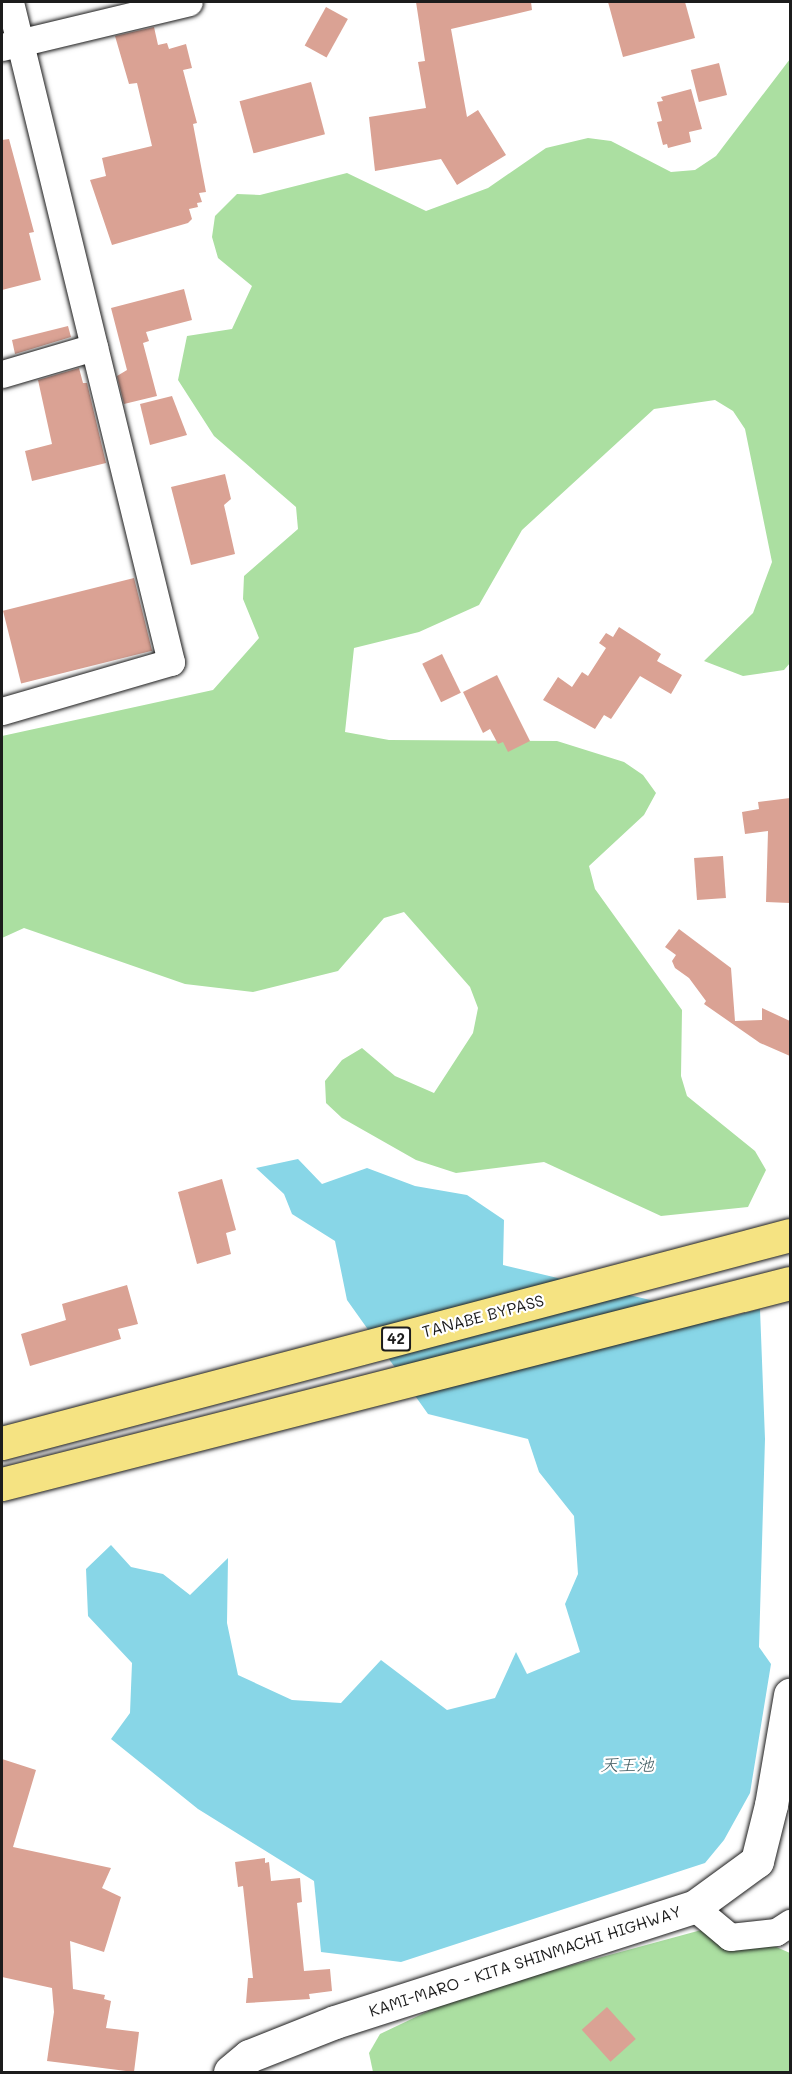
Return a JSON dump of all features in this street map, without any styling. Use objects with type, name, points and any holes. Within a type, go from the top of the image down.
[{"type":"highway","name":"TANABE BYPASS","points":[[2,1443],[790,1235]]},
{"type":"highway","points":[[2,1484],[790,1283]]},
{"type":"main road","name":"KAMI-MARO - KITA SHINMACHI HIGHWAY","points":[[230,2073],[249,2056],[335,2022],[694,1907],[757,1861],[771,1805],[786,1704],[790,1695]]},
{"type":"street","points":[[2,711],[171,662],[94,347],[11,45],[10,2]]},
{"type":"street","points":[[11,45],[189,2]]},
{"type":"street","points":[[2,374],[94,347]]},
{"type":"street","points":[[694,1907],[729,1937],[776,1932],[790,1923]]},
{"type":"green space","points":[[790,59],[790,663],[784,670],[743,676],[704,661],[753,613],[772,562],[745,429],[733,411],[715,400],[654,409],[522,530],[479,605],[419,632],[354,648],[345,732],[389,740],[557,741],[624,762],[643,775],[656,793],[644,815],[589,866],[595,889],[682,1010],[681,1076],[687,1096],[755,1151],[766,1170],[748,1207],[661,1216],[544,1162],[456,1173],[416,1160],[342,1118],[326,1103],[325,1081],[342,1060],[362,1048],[395,1076],[434,1093],[473,1033],[478,1008],[470,987],[404,912],[384,918],[338,971],[253,992],[185,984],[24,928],[2,938],[2,736],[213,690],[259,638],[243,599],[244,576],[298,529],[296,507],[214,436],[178,380],[187,336],[232,329],[252,286],[218,258],[212,237],[215,216],[237,194],[260,195],[347,173],[426,211],[488,188],[546,148],[588,138],[611,141],[671,172],[695,170],[716,156]]},
{"type":"green space","points":[[705,1929],[744,1933],[790,1953],[790,2072],[373,2072],[369,2053],[380,2034],[462,1995]]},
{"type":"water","name":"天王池","points":[[298,1159],[322,1184],[367,1168],[415,1186],[467,1195],[504,1220],[503,1265],[726,1318],[760,1309],[765,1439],[759,1647],[771,1664],[750,1793],[724,1840],[705,1863],[401,1962],[321,1952],[314,1881],[198,1809],[111,1739],[130,1713],[132,1663],[88,1616],[86,1569],[111,1545],[131,1567],[163,1574],[190,1595],[228,1558],[227,1623],[238,1675],[292,1700],[341,1703],[381,1660],[447,1710],[495,1698],[516,1652],[527,1674],[580,1652],[565,1604],[578,1574],[574,1516],[539,1472],[528,1439],[428,1414],[347,1300],[335,1241],[292,1214],[284,1194],[256,1168]]},
{"type":"building","points":[[416,2],[531,2],[532,10],[451,29],[467,117],[478,110],[506,155],[457,185],[441,159],[375,171],[369,117],[426,108],[418,62],[425,61]]},
{"type":"building","points":[[608,2],[685,2],[695,38],[623,57]]},
{"type":"building","points":[[326,7],[348,19],[327,58],[305,45]]},
{"type":"building","points":[[154,27],[158,45],[167,43],[169,49],[186,44],[192,68],[183,70],[197,123],[193,124],[206,192],[199,193],[202,202],[197,203],[198,207],[189,209],[192,219],[188,223],[112,245],[90,180],[106,176],[102,158],[152,146],[137,83],[129,84],[115,36]]},
{"type":"building","points":[[719,63],[727,95],[699,102],[691,70]]},
{"type":"building","points":[[311,82],[325,134],[253,153],[240,101]]},
{"type":"building","points":[[691,89],[702,129],[689,132],[691,142],[668,148],[667,144],[663,145],[657,122],[662,121],[657,102],[663,101],[661,97]]},
{"type":"building","points":[[9,139],[34,232],[29,233],[41,280],[2,290],[2,140]]},
{"type":"building","points":[[184,289],[192,320],[146,332],[149,341],[143,343],[157,396],[124,404],[117,376],[127,370],[111,308]]},
{"type":"building","points":[[68,326],[71,337],[15,354],[12,340]]},
{"type":"building","points":[[79,368],[83,383],[87,383],[106,463],[32,481],[25,451],[52,444],[38,380]]},
{"type":"building","points":[[172,396],[187,435],[150,445],[140,404]]},
{"type":"building","points":[[225,474],[231,499],[224,505],[235,554],[191,565],[171,487]]},
{"type":"building","points":[[134,578],[152,651],[21,683],[3,611]]},
{"type":"building","points":[[619,627],[661,654],[657,661],[682,675],[671,694],[640,676],[611,719],[604,715],[595,729],[543,700],[558,677],[572,687],[582,672],[588,676],[606,648],[599,643],[606,633],[613,637]]},
{"type":"building","points":[[442,654],[461,693],[441,702],[422,664]]},
{"type":"building","points":[[497,675],[530,741],[508,752],[503,742],[498,744],[490,729],[483,733],[463,692]]},
{"type":"building","points":[[790,798],[790,903],[766,902],[768,831],[745,834],[742,812],[759,809],[758,802]]},
{"type":"building","points":[[723,856],[726,898],[697,900],[694,858]]},
{"type":"building","points":[[679,929],[731,968],[735,1021],[762,1020],[762,1008],[790,1021],[790,1056],[760,1043],[704,1004],[706,1001],[689,978],[675,968],[672,961],[676,955],[665,947]]},
{"type":"building","points":[[222,1179],[236,1230],[226,1233],[231,1254],[197,1264],[178,1192]]},
{"type":"building","points":[[127,1285],[138,1324],[118,1329],[121,1339],[30,1366],[21,1334],[66,1320],[62,1304]]},
{"type":"building","points":[[2,1759],[36,1770],[13,1847],[111,1868],[102,1888],[121,1897],[104,1952],[70,1941],[73,1989],[105,1995],[104,1999],[111,2001],[106,2028],[139,2032],[134,2072],[47,2061],[54,2012],[52,1988],[2,1977]]},
{"type":"building","points":[[265,1858],[265,1863],[269,1862],[271,1881],[300,1878],[302,1902],[297,1903],[304,1971],[330,1969],[332,1991],[309,1994],[310,1999],[246,2003],[248,1978],[253,1978],[243,1886],[238,1887],[235,1862]]},
{"type":"building","points":[[607,2007],[636,2039],[611,2062],[582,2030]]}]
